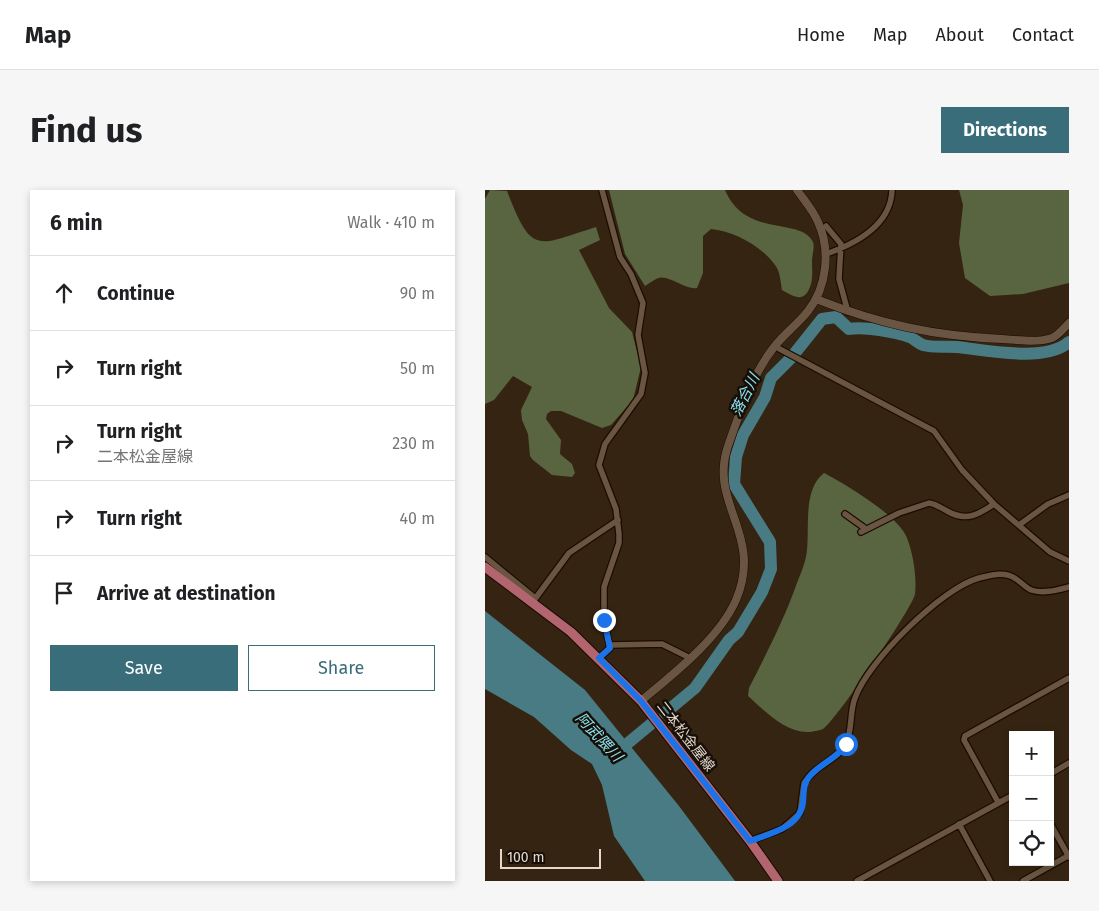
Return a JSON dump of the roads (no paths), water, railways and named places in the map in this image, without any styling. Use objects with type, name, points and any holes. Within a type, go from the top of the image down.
[{"type":"main road","name":"二本松金屋線","points":[[485,567],[534,600],[599,658],[641,701],[750,841],[778,881]]},
{"type":"street","points":[[599,658],[608,650],[610,645],[604,620],[604,587],[619,543],[616,509],[599,464],[602,450],[636,403],[645,381],[644,364],[638,335],[643,303],[631,274],[620,257],[602,190]]},
{"type":"street","points":[[641,701],[690,658],[729,613],[743,580],[745,569],[744,546],[724,486],[724,461],[751,387],[774,346],[807,313],[816,299],[824,277],[825,254],[818,221],[797,190]]},
{"type":"street","points":[[825,254],[841,249],[873,228],[883,218],[891,202],[892,190]]},
{"type":"street","points":[[826,226],[839,241],[841,249],[839,278],[848,312]]},
{"type":"street","points":[[816,299],[848,312],[923,332],[958,337],[1019,340],[1050,339],[1069,323]]},
{"type":"street","points":[[774,346],[934,431],[962,470],[994,504],[1049,552],[1069,561]]},
{"type":"street","points":[[1019,525],[1048,504],[1069,495]]},
{"type":"street","points":[[845,514],[863,530],[899,512],[929,503],[955,516],[967,518],[978,515],[994,504]]},
{"type":"street","points":[[485,557],[534,600],[569,554],[618,520]]},
{"type":"street","points":[[750,841],[782,829],[800,813],[804,783],[810,775],[833,759],[846,744],[855,697],[864,680],[925,611],[957,588],[979,578],[998,574],[1013,577],[1033,590],[1042,592],[1069,587]]},
{"type":"street","points":[[610,645],[662,644],[690,658]]},
{"type":"street","points":[[998,802],[969,752],[964,740],[965,736],[1069,678]]},
{"type":"street","points":[[1054,772],[1069,763]]},
{"type":"street","points":[[857,881],[1009,797]]},
{"type":"street","points":[[959,824],[990,881]]},
{"type":"street","points":[[1023,881],[1068,856],[1054,830]]},
{"type":"water","name":"阿武隈川","points":[[485,611],[585,690],[679,806],[735,881],[645,881],[614,836],[602,785],[592,764],[571,750],[534,717],[485,689]]},
{"type":"waterway","name":"落合川","points":[[665,713],[695,688],[729,640],[738,632],[762,592],[771,569],[770,542],[734,484],[736,457],[743,435],[765,397],[771,378],[791,358],[822,319],[836,317],[849,329],[871,329],[897,333],[910,337],[923,345],[1015,354],[1046,352],[1059,348],[1069,342]]},
{"type":"waterway","name":"落合川","points":[[616,753],[651,724]]}]
